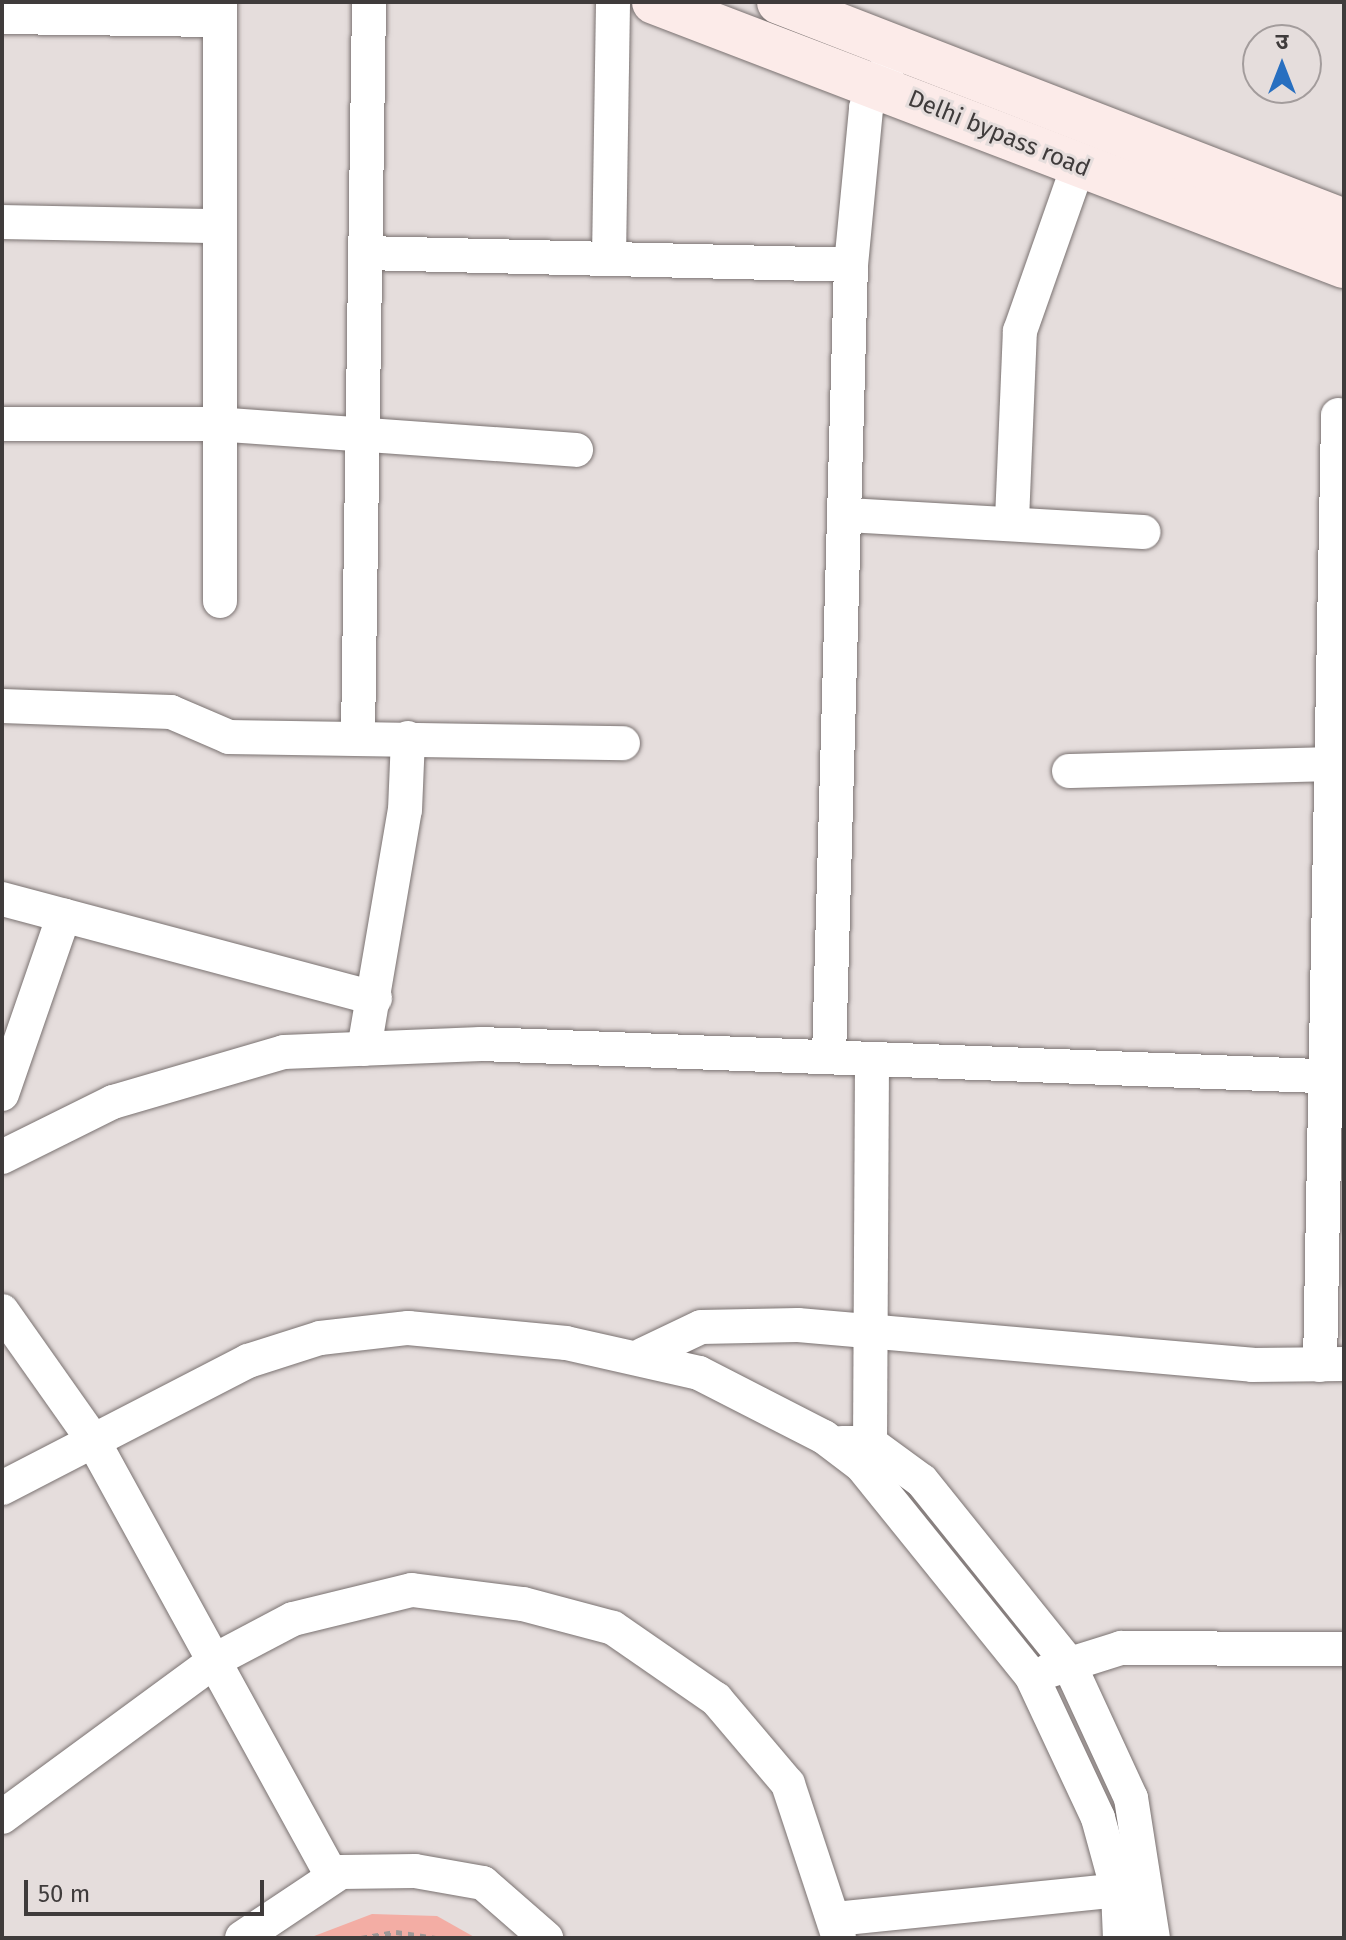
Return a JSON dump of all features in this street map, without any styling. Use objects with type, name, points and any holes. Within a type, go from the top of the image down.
[{"type":"main road","name":"Delhi bypass road","points":[[654,2],[1344,266]]},
{"type":"main road","name":"Delhi bypass road","points":[[779,2],[1344,221]]},
{"type":"street","points":[[358,737],[369,2]]},
{"type":"street","points":[[609,258],[613,2]]},
{"type":"street","points":[[2,17],[219,11],[215,424],[220,601]]},
{"type":"street","points":[[829,1057],[847,515],[851,265],[860,144],[875,85],[899,49]]},
{"type":"street","points":[[1012,520],[1020,331],[1078,166]]},
{"type":"street","points":[[2,222],[218,226]]},
{"type":"street","points":[[365,253],[851,265]]},
{"type":"street","points":[[642,1355],[701,1327],[869,1329],[1332,1365],[1338,415]]},
{"type":"street","points":[[2,424],[215,424],[576,450]]},
{"type":"street","points":[[847,515],[1012,520],[1144,532]]},
{"type":"street","points":[[2,706],[171,712],[229,737],[623,743]]},
{"type":"street","points":[[364,1049],[405,810],[408,738]]},
{"type":"street","points":[[1069,771],[1337,764]]},
{"type":"street","points":[[2,899],[375,998]]},
{"type":"street","points":[[2,1094],[64,915]]},
{"type":"street","points":[[2,1157],[113,1102],[284,1052],[481,1044],[1333,1076]]},
{"type":"street","points":[[872,1059],[866,1454],[1032,1677],[1134,1889],[1153,1938]]},
{"type":"street","points":[[2,1311],[91,1437],[217,1659],[332,1876]]},
{"type":"street","points":[[2,1488],[91,1437],[248,1361],[320,1338],[408,1328],[642,1355],[699,1373],[833,1443],[866,1454],[922,1481],[1069,1664],[1131,1798],[1134,1889],[1120,1938]]},
{"type":"street","points":[[2,1817],[217,1659],[293,1619],[412,1590],[523,1604],[613,1628],[716,1699],[788,1784],[837,1928],[1134,1889]]},
{"type":"street","points":[[1032,1677],[1121,1648],[1344,1649]]},
{"type":"street","points":[[242,1938],[332,1876],[415,1871],[483,1883],[546,1938]]},
{"type":"path","points":[[361,1938],[396,1932],[436,1938]]},
{"type":"shaded area","points":[[372,1914],[437,1916],[476,1938],[309,1938]]}]
